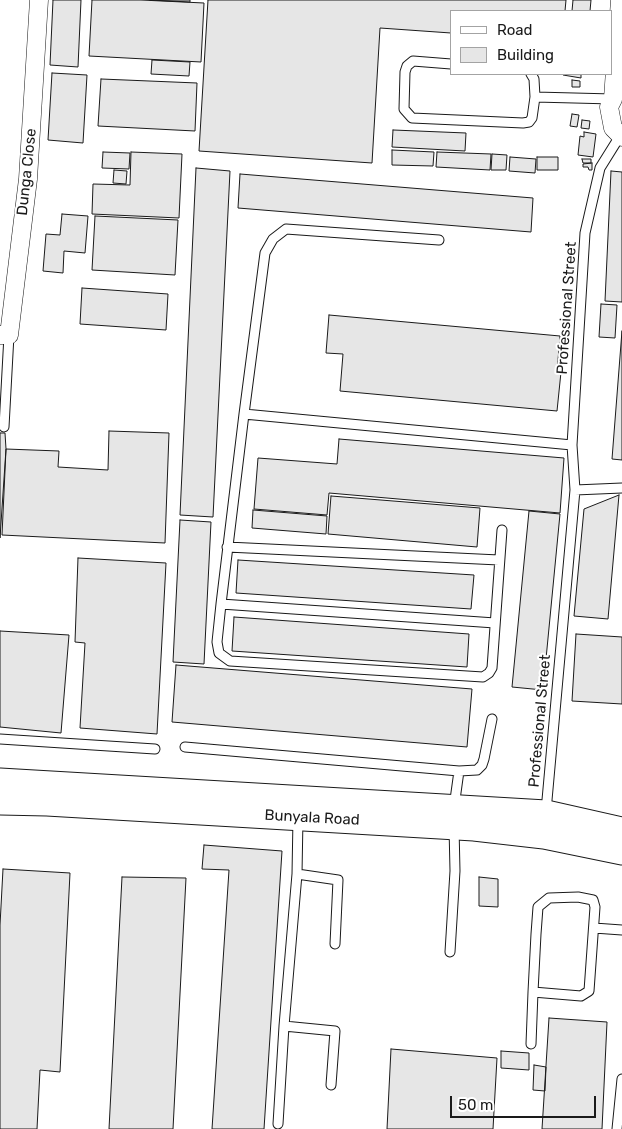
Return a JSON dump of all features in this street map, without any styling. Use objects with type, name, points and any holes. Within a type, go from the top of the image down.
[{"type":"main road","name":"Bunyala Road","points":[[0,781],[298,807],[622,830]]},
{"type":"main road","name":"Bunyala Road","points":[[0,802],[298,807]]},
{"type":"main road","name":"Bunyala Road","points":[[545,825],[622,852]]},
{"type":"street","name":"Dunga Close","points":[[4,335],[28,179],[38,0]]},
{"type":"street","points":[[620,0],[611,103],[613,128],[621,136]]},
{"type":"lane","points":[[450,64],[414,61],[407,66],[404,72],[404,109],[412,118],[529,122],[532,118],[535,97],[534,79],[532,75]]},
{"type":"lane","points":[[535,97],[611,103]]},
{"type":"lane","name":"Professional Street","points":[[545,825],[575,490],[572,445],[585,233],[600,168],[621,136]]},
{"type":"lane","points":[[439,240],[286,230],[273,239],[265,252],[220,604],[217,642],[219,653],[230,660],[250,662],[483,678],[492,668],[502,530]]},
{"type":"lane","points":[[4,335],[4,427]]},
{"type":"lane","points":[[244,414],[572,445]]},
{"type":"lane","points":[[575,490],[622,488]]},
{"type":"lane","points":[[227,547],[499,560]]},
{"type":"lane","points":[[220,604],[495,623]]},
{"type":"lane","points":[[185,747],[459,771],[477,770],[482,765],[492,719]]},
{"type":"lane","points":[[0,739],[155,749]]},
{"type":"lane","points":[[450,952],[455,871],[454,817],[459,771]]},
{"type":"lane","points":[[278,1124],[297,874],[298,807]]},
{"type":"lane","points":[[297,874],[338,880],[336,944]]},
{"type":"lane","points":[[531,1044],[533,992],[538,907],[549,898],[578,897],[593,900],[595,907],[589,990],[581,996],[533,992]]},
{"type":"lane","points":[[594,928],[622,930]]},
{"type":"lane","points":[[284,1026],[335,1031],[331,1085]]},
{"type":"lane","points":[[616,1129],[622,1079]]},
{"type":"building","points":[[53,0],[81,0],[78,67],[50,65]]},
{"type":"building","points":[[92,0],[204,3],[201,62],[89,56]]},
{"type":"building","points":[[150,0],[190,0],[190,2]]},
{"type":"building","points":[[208,0],[566,0],[565,10],[450,10],[450,33],[380,28],[372,163],[199,151]]},
{"type":"building","points":[[573,0],[591,0],[590,10],[572,10]]},
{"type":"building","points":[[152,60],[190,62],[189,76],[151,74]]},
{"type":"building","points":[[52,73],[87,75],[83,143],[48,140]]},
{"type":"building","points":[[563,75],[581,75],[581,78]]},
{"type":"building","points":[[101,79],[197,83],[195,131],[98,126]]},
{"type":"building","points":[[572,80],[580,81],[580,87],[572,87]]},
{"type":"building","points":[[572,114],[579,115],[577,127],[570,126]]},
{"type":"building","points":[[582,120],[590,121],[589,129],[581,128]]},
{"type":"building","points":[[393,130],[466,133],[465,151],[392,147]]},
{"type":"building","points":[[584,132],[596,134],[593,157],[578,155],[580,136],[584,137]]},
{"type":"building","points":[[392,150],[434,152],[433,166],[392,165]]},
{"type":"building","points":[[103,152],[130,153],[129,169],[102,168]]},
{"type":"building","points":[[131,152],[182,154],[179,218],[92,214],[93,184],[130,185]]},
{"type":"building","points":[[437,152],[491,154],[490,170],[436,167]]},
{"type":"building","points":[[492,154],[507,155],[506,170],[491,170]]},
{"type":"building","points":[[510,157],[536,159],[535,173],[509,171]]},
{"type":"building","points":[[537,157],[558,157],[558,170],[537,170]]},
{"type":"building","points":[[582,159],[591,159],[591,163],[583,163]]},
{"type":"building","points":[[592,163],[592,170],[589,170],[588,167],[583,167],[583,164]]},
{"type":"building","points":[[196,168],[230,171],[213,517],[180,515]]},
{"type":"building","points":[[114,170],[127,171],[126,184],[113,183]]},
{"type":"building","points":[[611,171],[622,172],[622,302],[605,301]]},
{"type":"building","points":[[240,174],[533,198],[531,232],[238,208]]},
{"type":"building","points":[[62,214],[88,216],[85,253],[64,251],[63,273],[43,271],[46,234],[60,235]]},
{"type":"building","points":[[95,216],[178,220],[175,275],[92,270]]},
{"type":"building","points":[[82,288],[168,294],[166,330],[80,324]]},
{"type":"building","points":[[601,304],[617,305],[615,338],[599,337]]},
{"type":"building","points":[[329,315],[560,336],[557,372],[561,372],[557,411],[340,391],[343,354],[326,353]]},
{"type":"building","points":[[622,331],[622,460],[612,459]]},
{"type":"building","points":[[109,431],[169,433],[165,543],[2,535],[6,449],[59,451],[58,467],[108,470]]},
{"type":"building","points":[[0,433],[5,433],[6,449],[0,538]]},
{"type":"building","points":[[339,439],[564,458],[560,513],[329,493],[327,515],[254,509],[258,458],[337,464]]},
{"type":"building","points":[[619,495],[608,619],[574,616],[584,509]]},
{"type":"building","points":[[331,496],[480,508],[477,547],[328,534]]},
{"type":"building","points":[[253,510],[327,516],[326,534],[252,528]]},
{"type":"building","points":[[529,511],[560,514],[543,690],[512,687]]},
{"type":"building","points":[[180,520],[211,522],[204,664],[173,662]]},
{"type":"building","points":[[78,558],[166,563],[157,734],[80,728],[85,643],[75,642]]},
{"type":"building","points":[[238,560],[474,575],[471,609],[236,593]]},
{"type":"building","points":[[234,617],[469,634],[467,667],[232,651]]},
{"type":"building","points":[[0,631],[69,635],[61,733],[0,727]]},
{"type":"building","points":[[576,634],[622,637],[622,704],[572,701]]},
{"type":"building","points":[[176,665],[472,689],[467,747],[172,722]]},
{"type":"building","points":[[204,845],[282,851],[264,1129],[212,1129],[229,870],[202,869]]},
{"type":"building","points":[[3,869],[70,873],[60,1072],[40,1070],[37,1129],[0,1129],[0,925]]},
{"type":"building","points":[[122,877],[186,878],[173,1129],[109,1129]]},
{"type":"building","points":[[479,877],[498,879],[498,907],[479,906]]},
{"type":"building","points":[[549,1018],[607,1022],[602,1129],[542,1129]]},
{"type":"building","points":[[391,1049],[497,1058],[493,1129],[387,1129]]},
{"type":"building","points":[[501,1051],[529,1053],[529,1070],[501,1068]]},
{"type":"building","points":[[534,1065],[546,1067],[545,1091],[533,1090]]}]
